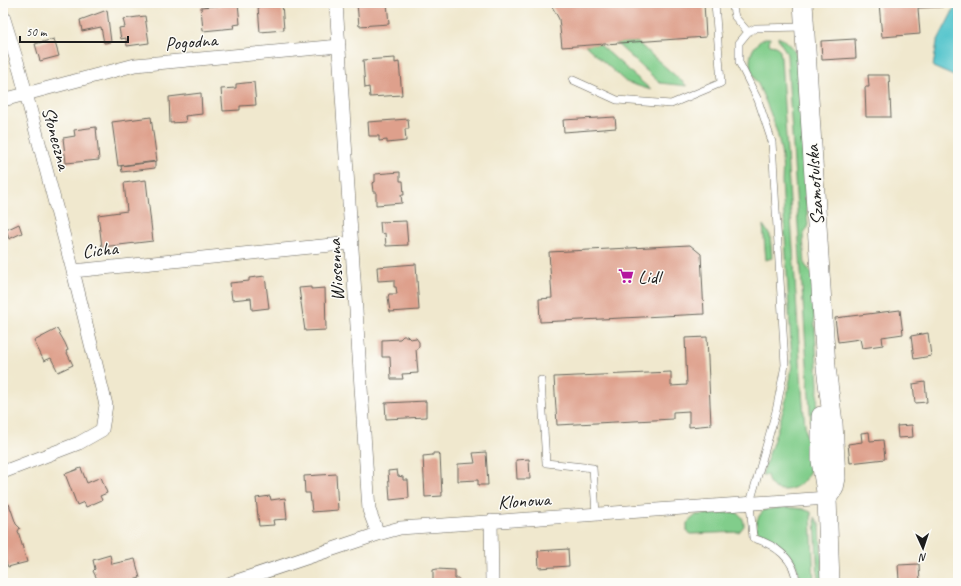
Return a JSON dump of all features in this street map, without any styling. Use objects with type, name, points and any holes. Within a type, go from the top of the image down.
[{"type":"street","name":"Wiosenna","points":[[336,3],[369,510],[378,534]]},
{"type":"street","name":"Szamotulska","points":[[803,3],[826,367],[833,423],[836,478],[834,488],[827,498],[830,583]]},
{"type":"street","name":"Słoneczna","points":[[3,16],[26,93],[73,271]]},
{"type":"street","name":"Pogodna","points":[[3,100],[135,65],[339,46]]},
{"type":"street","name":"Cicha","points":[[3,472],[79,443],[102,430],[106,405],[73,271],[352,243]]},
{"type":"street","name":"Klonowa","points":[[231,583],[400,528],[827,498]]},
{"type":"street","points":[[491,521],[492,583]]},
{"type":"lane","points":[[573,80],[617,100],[671,104],[721,83],[715,3]]},
{"type":"lane","points":[[732,3],[735,17],[748,32]]},
{"type":"lane","points":[[796,583],[793,566],[786,557],[762,541],[752,538],[750,503],[776,410],[785,365],[772,142],[758,100],[739,62],[739,43],[748,32],[756,28],[804,27]]},
{"type":"lane","points":[[541,380],[546,463],[593,468],[596,514]]},
{"type":"green space","points":[[778,37],[786,41],[791,46],[798,60],[808,227],[803,236],[805,265],[812,273],[818,385],[816,435],[812,441],[787,55]]},
{"type":"green space","points":[[765,38],[770,38],[770,45],[776,46],[780,51],[781,58],[804,421],[811,462],[808,474],[803,482],[788,490],[774,488],[769,483],[767,475],[762,475],[788,392],[792,364],[782,157],[778,134],[760,87],[752,73],[750,66],[752,51],[759,42]]},
{"type":"green space","points":[[637,42],[687,86],[660,83],[616,43]]},
{"type":"green space","points":[[599,44],[651,90],[626,82],[585,45]]},
{"type":"green space","points":[[763,225],[770,235],[772,258],[766,260]]},
{"type":"green space","points":[[785,507],[803,509],[811,512],[814,583],[800,583],[795,562],[786,552],[767,540],[758,530],[756,525],[758,518],[764,510]]},
{"type":"green space","points":[[736,512],[744,521],[744,526],[739,532],[691,534],[687,531],[687,523],[696,515]]},
{"type":"green space","points":[[815,517],[820,525],[823,583],[818,583]]},
{"type":"water","points":[[957,3],[958,78],[933,67],[937,42]]},
{"type":"building","points":[[225,3],[238,3],[240,24],[233,25],[234,28],[203,31],[201,7],[225,5]]},
{"type":"building","points":[[357,3],[387,3],[389,24],[359,26]]},
{"type":"building","points":[[550,3],[704,3],[706,37],[562,47],[559,19]]},
{"type":"building","points":[[879,3],[943,3],[943,7],[918,8],[920,34],[882,37]]},
{"type":"building","points":[[282,4],[284,30],[260,32],[258,6]]},
{"type":"building","points":[[107,10],[111,42],[104,43],[101,27],[82,31],[80,20]]},
{"type":"building","points":[[145,16],[149,43],[127,46],[126,38],[121,39],[119,28],[125,27],[123,19]]},
{"type":"building","points":[[54,39],[59,56],[40,61],[35,44]]},
{"type":"building","points":[[855,39],[856,58],[822,60],[821,41]]},
{"type":"building","points":[[395,58],[395,63],[399,62],[402,95],[370,97],[369,87],[365,88],[363,60]]},
{"type":"building","points":[[868,75],[889,75],[891,117],[866,117],[865,87],[869,87]]},
{"type":"building","points":[[254,82],[256,105],[240,106],[240,110],[223,111],[221,89],[236,88],[236,84]]},
{"type":"building","points":[[201,93],[202,114],[185,116],[186,122],[170,123],[169,97]]},
{"type":"building","points":[[151,117],[157,161],[118,166],[112,122]]},
{"type":"building","points":[[615,117],[616,128],[564,132],[563,120]]},
{"type":"building","points":[[408,119],[409,129],[405,129],[406,141],[387,143],[387,140],[379,141],[379,136],[369,136],[368,122]]},
{"type":"building","points":[[96,127],[99,160],[66,163],[63,138],[75,136],[74,130]]},
{"type":"building","points":[[155,162],[155,168],[122,172],[121,166]]},
{"type":"building","points":[[400,172],[400,181],[403,181],[404,195],[401,195],[402,203],[376,205],[376,192],[373,192],[372,183],[375,182],[375,174]]},
{"type":"building","points":[[146,180],[153,241],[102,247],[98,215],[127,211],[124,183]]},
{"type":"building","points":[[406,221],[408,245],[386,246],[385,233],[381,234],[380,222]]},
{"type":"building","points":[[19,224],[22,233],[9,239],[6,230]]},
{"type":"building","name":"Lidl","points":[[690,245],[701,254],[704,314],[540,322],[539,299],[552,298],[549,252]]},
{"type":"building","points":[[416,264],[419,310],[390,312],[389,294],[397,294],[396,287],[394,287],[394,280],[378,281],[377,267]]},
{"type":"building","points":[[265,276],[269,308],[252,310],[251,298],[232,300],[230,283],[249,281],[249,278]]},
{"type":"building","points":[[311,287],[311,289],[325,288],[326,330],[305,331],[299,288]]},
{"type":"building","points":[[900,310],[903,334],[882,337],[883,345],[862,348],[860,339],[838,342],[835,318]]},
{"type":"building","points":[[57,329],[65,343],[68,350],[66,351],[73,365],[58,372],[51,358],[44,361],[34,341]]},
{"type":"building","points":[[928,333],[931,356],[914,359],[911,336]]},
{"type":"building","points":[[403,336],[407,336],[410,339],[416,338],[419,342],[419,347],[416,349],[418,373],[402,374],[403,379],[391,379],[390,357],[382,357],[382,340],[400,339]]},
{"type":"building","points":[[707,337],[711,425],[689,427],[689,411],[673,412],[673,419],[557,425],[554,377],[671,372],[671,386],[687,385],[685,338]]},
{"type":"building","points":[[925,382],[927,402],[915,403],[913,384]]},
{"type":"building","points":[[426,401],[426,417],[386,419],[385,403]]},
{"type":"building","points":[[912,425],[913,437],[898,438],[897,426]]},
{"type":"building","points":[[869,432],[870,441],[883,440],[885,459],[850,463],[848,444],[862,442],[861,433]]},
{"type":"building","points":[[486,452],[488,485],[478,485],[478,480],[458,481],[458,464],[475,463],[473,453]]},
{"type":"building","points":[[433,453],[438,453],[440,455],[442,496],[425,497],[423,456],[433,455]]},
{"type":"building","points":[[529,459],[530,479],[517,479],[516,460]]},
{"type":"building","points":[[81,468],[87,483],[101,477],[107,493],[100,496],[102,500],[86,507],[84,502],[77,505],[65,474]]},
{"type":"building","points":[[397,470],[398,476],[403,477],[403,480],[408,480],[409,498],[390,500],[388,471]]},
{"type":"building","points":[[336,474],[338,510],[312,512],[310,493],[305,493],[304,476]]},
{"type":"building","points":[[270,496],[271,500],[285,498],[287,519],[273,520],[274,525],[259,526],[256,498]]},
{"type":"building","points":[[9,504],[16,524],[20,528],[18,531],[27,562],[8,567],[3,555],[3,506]]},
{"type":"building","points":[[568,549],[569,566],[539,568],[538,551]]},
{"type":"building","points":[[110,555],[112,564],[135,559],[140,578],[122,583],[99,583],[93,571],[95,569],[93,560]]},
{"type":"building","points":[[919,564],[920,583],[890,583],[890,580],[899,580],[898,565]]},
{"type":"building","points":[[433,570],[455,570],[455,579],[459,579],[459,583],[433,583]]},
{"type":"place","name":"Lidl","points":[[626,276]]}]
